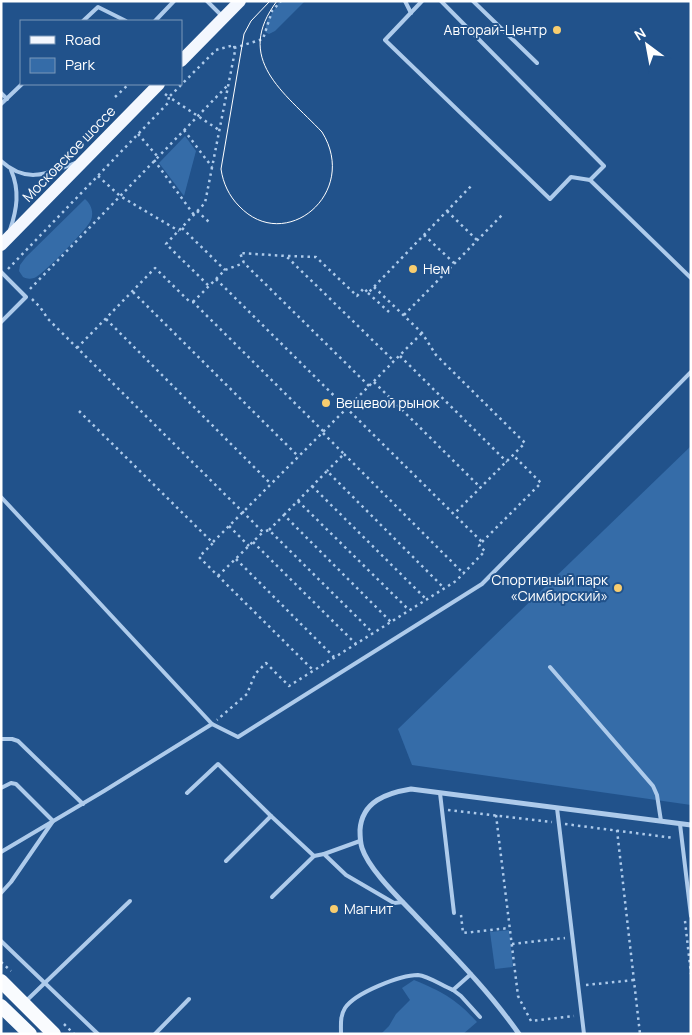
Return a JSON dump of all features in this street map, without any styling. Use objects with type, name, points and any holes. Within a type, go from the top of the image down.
[{"type":"highway","points":[[1,981],[54,1034]]},
{"type":"highway","points":[[1,1006],[30,1034]]},
{"type":"main road","points":[[182,60],[240,1]]},
{"type":"main road","name":"Московское шоссе","points":[[4,242],[158,85]]},
{"type":"street","points":[[519,1034],[496,1001],[403,902],[367,858],[360,841],[360,823],[364,813],[372,803],[384,795],[411,789],[691,825]]},
{"type":"lane","points":[[156,20],[174,1]]},
{"type":"lane","points":[[207,1],[224,18]]},
{"type":"lane","points":[[405,1],[411,13]]},
{"type":"lane","points":[[422,1],[385,40],[550,199],[571,177],[590,180],[691,278]]},
{"type":"lane","points":[[441,1],[604,166],[590,180]]},
{"type":"lane","points":[[473,1],[537,63]]},
{"type":"lane","points":[[84,20],[98,7],[124,20]]},
{"type":"lane","points":[[1,104],[21,85]]},
{"type":"lane","points":[[1,93],[7,99]]},
{"type":"lane","points":[[1,161],[11,170],[28,175],[41,175],[87,158]]},
{"type":"lane","points":[[4,242],[17,198],[17,189],[11,170]]},
{"type":"lane","points":[[1,322],[26,297],[2,274]]},
{"type":"lane","points":[[1,498],[212,724],[238,737],[482,584],[691,372]]},
{"type":"lane","points":[[550,667],[653,786],[657,794],[661,821]]},
{"type":"lane","points":[[1,852],[212,724]]},
{"type":"lane","points":[[1,740],[12,738],[18,741],[83,804]]},
{"type":"lane","points":[[187,793],[218,764],[314,856]]},
{"type":"lane","points":[[1,788],[11,782],[16,784],[53,821]]},
{"type":"lane","points":[[440,793],[454,913]]},
{"type":"lane","points":[[557,808],[584,1034]]},
{"type":"lane","points":[[226,861],[271,816]]},
{"type":"lane","points":[[1,894],[12,882],[53,821]]},
{"type":"lane","points":[[680,824],[691,916]]},
{"type":"lane","points":[[272,897],[314,856],[360,841]]},
{"type":"lane","points":[[324,854],[346,875],[394,903],[403,902]]},
{"type":"lane","points":[[24,1003],[130,901]]},
{"type":"lane","points":[[1,941],[98,1034]]},
{"type":"lane","points":[[453,990],[471,974]]},
{"type":"lane","points":[[341,1034],[340,1018],[346,1007],[359,996],[385,983],[409,976],[419,975],[453,990],[480,1017]]},
{"type":"lane","points":[[155,1034],[189,999]]},
{"type":"path","points":[[234,48],[263,39],[272,10],[281,1]]},
{"type":"path","points":[[182,85],[216,50],[234,45],[235,51],[229,84],[205,204],[166,244],[208,286]]},
{"type":"path","points":[[229,84],[26,293],[40,307],[48,319],[263,532]]},
{"type":"path","points":[[115,97],[128,85]]},
{"type":"path","points":[[158,85],[169,98],[219,130]]},
{"type":"path","points":[[2,274],[168,103],[169,98],[182,85]]},
{"type":"path","points":[[184,130],[212,167]]},
{"type":"path","points":[[138,134],[158,157]]},
{"type":"path","points":[[154,160],[194,214]]},
{"type":"path","points":[[98,176],[120,196],[180,229],[225,270]]},
{"type":"path","points":[[368,293],[473,184]]},
{"type":"path","points":[[198,211],[209,222]]},
{"type":"path","points":[[447,211],[477,240]]},
{"type":"path","points":[[404,315],[504,213]]},
{"type":"path","points":[[424,234],[454,263]]},
{"type":"path","points":[[369,386],[244,263],[240,253],[316,257],[357,296],[364,288],[389,312]]},
{"type":"path","points":[[286,256],[394,361]]},
{"type":"path","points":[[194,302],[225,270],[244,263]]},
{"type":"path","points":[[77,348],[155,268],[190,302],[194,302],[464,574]]},
{"type":"path","points":[[216,279],[482,542]]},
{"type":"path","points":[[374,287],[422,333],[436,355],[525,443],[454,514]]},
{"type":"path","points":[[133,292],[299,457]]},
{"type":"path","points":[[106,319],[272,484]]},
{"type":"path","points":[[314,670],[199,557],[422,333]]},
{"type":"path","points":[[400,356],[506,462]]},
{"type":"path","points":[[374,382],[480,488]]},
{"type":"path","points":[[79,411],[213,543]]},
{"type":"path","points":[[218,576],[263,532],[269,530],[344,454]]},
{"type":"path","points":[[212,724],[247,694],[255,674],[266,663],[289,686],[464,574],[485,552],[479,546],[482,542],[540,483],[513,455]]},
{"type":"path","points":[[327,471],[444,588]]},
{"type":"path","points":[[312,486],[426,599]]},
{"type":"path","points":[[298,501],[409,610]]},
{"type":"path","points":[[284,515],[390,622]]},
{"type":"path","points":[[229,526],[249,546]]},
{"type":"path","points":[[269,530],[373,633]]},
{"type":"path","points":[[253,542],[356,644]]},
{"type":"path","points":[[236,559],[334,658]]},
{"type":"path","points":[[448,810],[449,819]]},
{"type":"path","points":[[496,815],[518,996],[531,1021],[574,1016]]},
{"type":"path","points":[[617,830],[640,1034]]},
{"type":"path","points":[[461,914],[463,933],[510,928]]},
{"type":"path","points":[[512,944],[565,938]]},
{"type":"path","points":[[585,986],[634,980]]},
{"type":"green space","points":[[280,1],[305,1],[275,31],[269,34],[265,32],[267,21]]},
{"type":"green space","points":[[185,136],[196,151],[184,196],[159,163]]},
{"type":"green space","points":[[85,199],[89,203],[92,217],[82,232],[39,275],[31,279],[23,277],[19,271],[20,265],[26,257]]},
{"type":"green space","name":"Спортивный парк «Симбирский»","points":[[691,446],[691,805],[412,765],[398,729]]},
{"type":"green space","points":[[509,930],[513,967],[495,969],[490,932]]},
{"type":"green space","points":[[414,980],[448,997],[462,1007],[477,1022],[463,1034],[381,1034],[389,1026],[396,1014],[410,1000],[402,988]]},
{"type":"tram line","points":[[270,1],[251,21],[244,34],[221,169],[227,189],[239,206],[257,219],[277,224],[295,220],[312,210],[325,195],[332,176],[331,155],[322,132],[279,88],[269,73],[262,57],[260,40],[265,22],[277,1]]},
{"type":"place","name":"Авторай-Центр","points":[[557,30]]},
{"type":"place","name":"Нем","points":[[413,269]]},
{"type":"place","name":"Вещевой рынок","points":[[326,403]]},
{"type":"place","name":"Спортивный парк «Симбирский»","points":[[618,588]]},
{"type":"place","name":"Магнит","points":[[334,909]]}]
